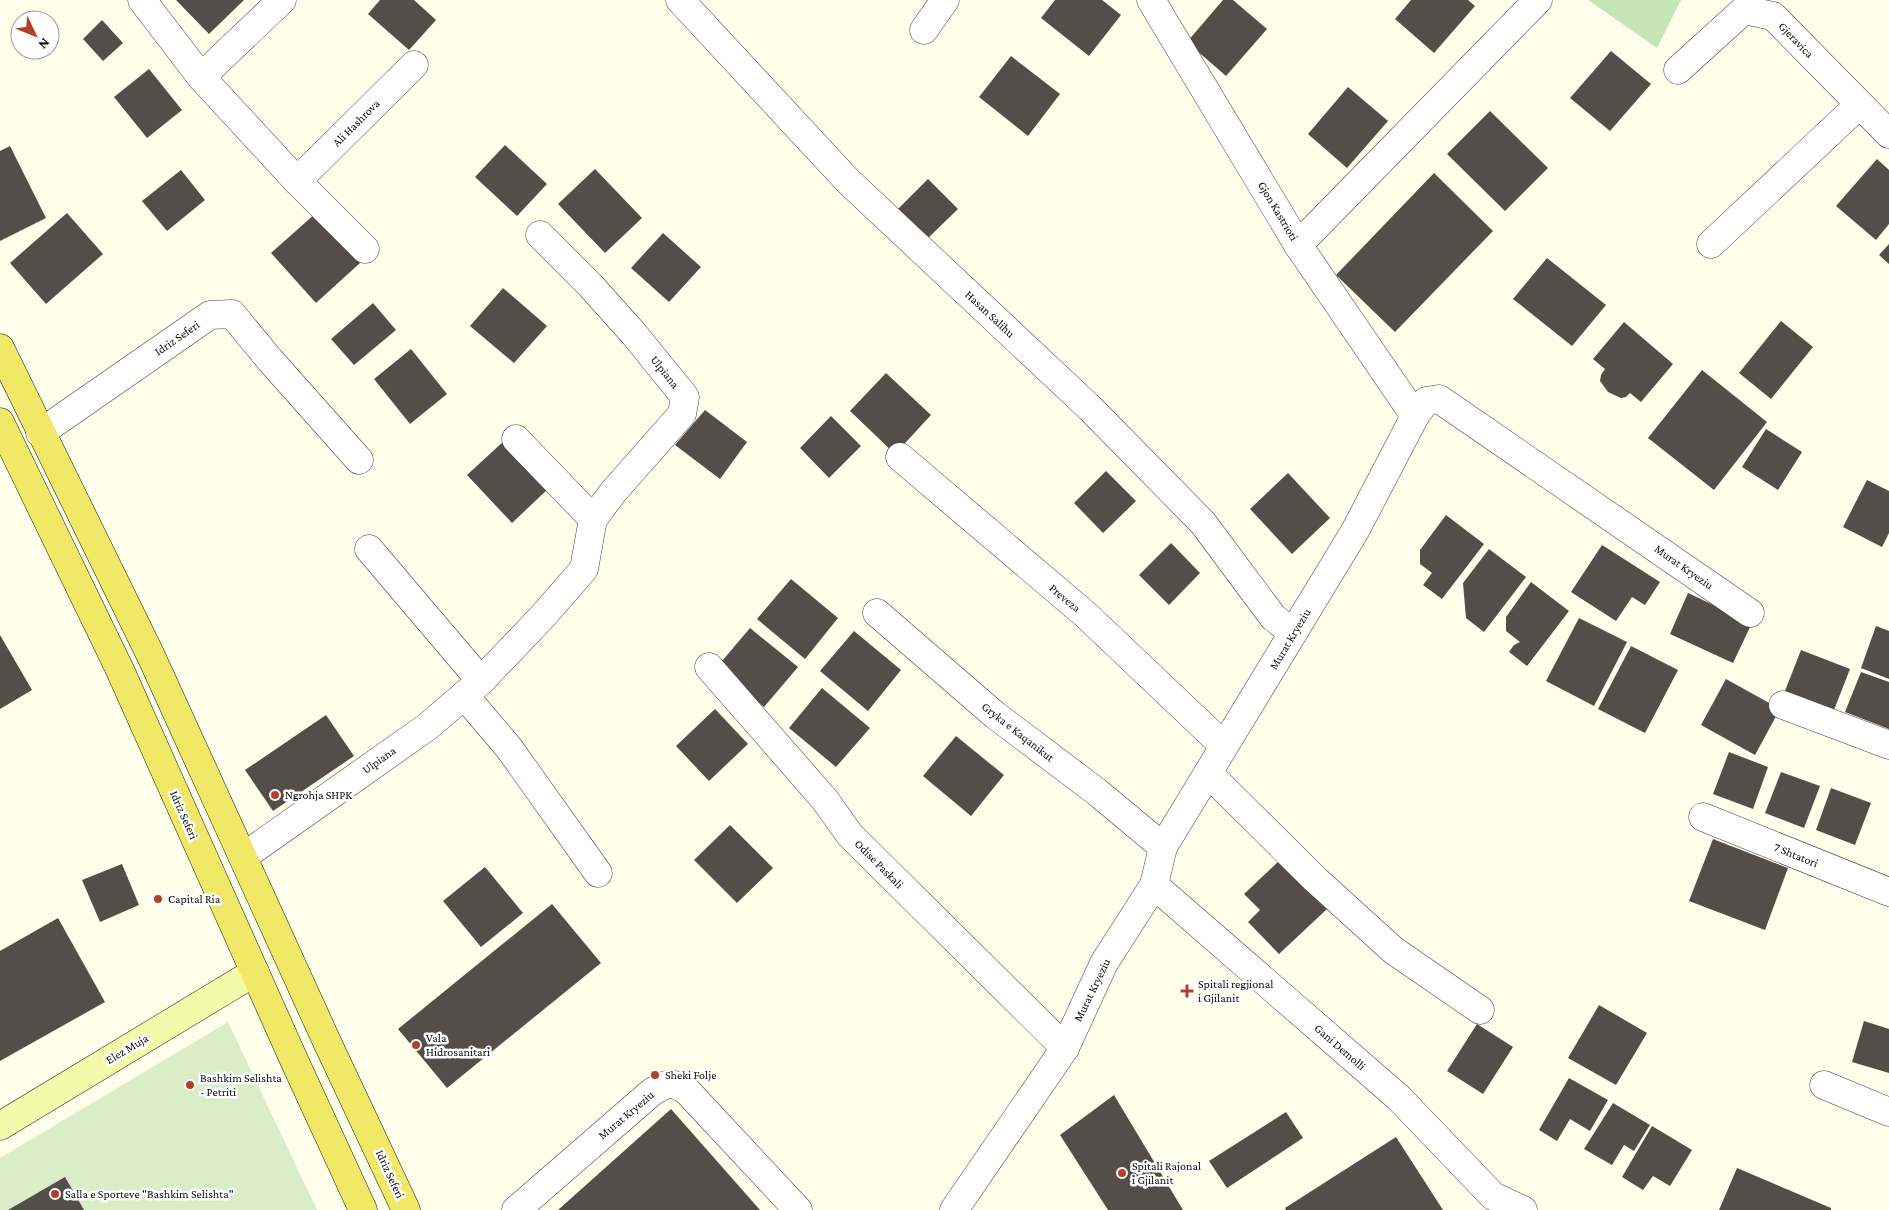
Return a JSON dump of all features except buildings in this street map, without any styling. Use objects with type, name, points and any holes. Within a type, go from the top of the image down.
[{"type":"main road","name":"Idriz Seferi","points":[[0,348],[150,656],[406,1210]]},
{"type":"main road","name":"Idriz Seferi","points":[[0,422],[120,670],[363,1210]]},
{"type":"main road","name":"Elez Muja","points":[[0,1126],[255,972]]},
{"type":"street","points":[[142,0],[201,77],[297,181],[365,249]]},
{"type":"street","points":[[201,77],[282,0]]},
{"type":"street","name":"Hasan Salihu","points":[[680,0],[848,181],[1090,408],[1203,523],[1272,617],[1294,633]]},
{"type":"street","points":[[924,30],[945,0]]},
{"type":"street","name":"Gjon Kastrioti","points":[[1151,0],[1298,245],[1415,416]]},
{"type":"street","points":[[1298,245],[1538,0]]},
{"type":"street","name":"Gjeravica","points":[[1678,70],[1744,10],[1765,8],[1889,134]]},
{"type":"street","name":"Ali Hashrova","points":[[297,181],[414,65]]},
{"type":"street","points":[[1711,244],[1859,105]]},
{"type":"street","name":"Ulpiana","points":[[243,857],[427,727],[472,688],[542,617],[584,568],[593,518],[614,491],[682,414],[685,397],[634,334],[590,285],[540,235]]},
{"type":"street","name":"Idriz Seferi","points":[[40,433],[210,315],[232,314],[270,360],[359,460]]},
{"type":"street","name":"Murat Kryeziu","points":[[954,1210],[1065,1048],[1104,963],[1154,885],[1162,847],[1355,531],[1415,416],[1426,401],[1440,399],[1750,613]]},
{"type":"street","points":[[516,439],[593,518]]},
{"type":"street","name":"Preveza","points":[[900,457],[1086,615],[1224,746]]},
{"type":"street","points":[[369,549],[472,688],[509,748],[598,873]]},
{"type":"street","name":"Gryka e Kaqanikut","points":[[877,614],[995,715],[1097,792],[1162,847]]},
{"type":"street","name":"Odise Paskali","points":[[709,667],[825,800],[850,835],[1065,1048]]},
{"type":"street","points":[[1783,705],[1889,745]]},
{"type":"street","points":[[1208,773],[1316,880],[1393,950],[1480,1010]]},
{"type":"street","name":"7 Shtatori","points":[[1703,817],[1889,892]]},
{"type":"street","name":"Gani Demolli","points":[[1154,885],[1399,1098],[1494,1196],[1524,1210]]},
{"type":"street","name":"Murat Kryeziu","points":[[516,1210],[652,1092],[666,1084],[677,1084],[687,1091],[798,1210]]},
{"type":"street","points":[[1824,1085],[1889,1112]]},
{"type":"green space","points":[[1588,0],[1681,0],[1657,48]]},
{"type":"green space","name":"Bashkim Selishta - Petriti","points":[[228,1022],[317,1210],[0,1210],[0,1158]]},
{"type":"place","name":"Ngrohja SHPK","points":[[275,795]]},
{"type":"place","name":"Capital Ria","points":[[158,899]]},
{"type":"place","name":"Spitali regjional i Gjilanit","points":[[1187,991]]},
{"type":"place","name":"Vala Hidrosanitari","points":[[416,1045]]},
{"type":"place","name":"Sheki Folje","points":[[655,1075]]},
{"type":"place","name":"Bashkim Selishta - Petriti","points":[[190,1085]]},
{"type":"place","name":"Spitali Rajonal i Gjilanit","points":[[1122,1173]]},
{"type":"place","name":"Salla e Sporteve \"Bashkim Selishta\"","points":[[55,1194]]}]
